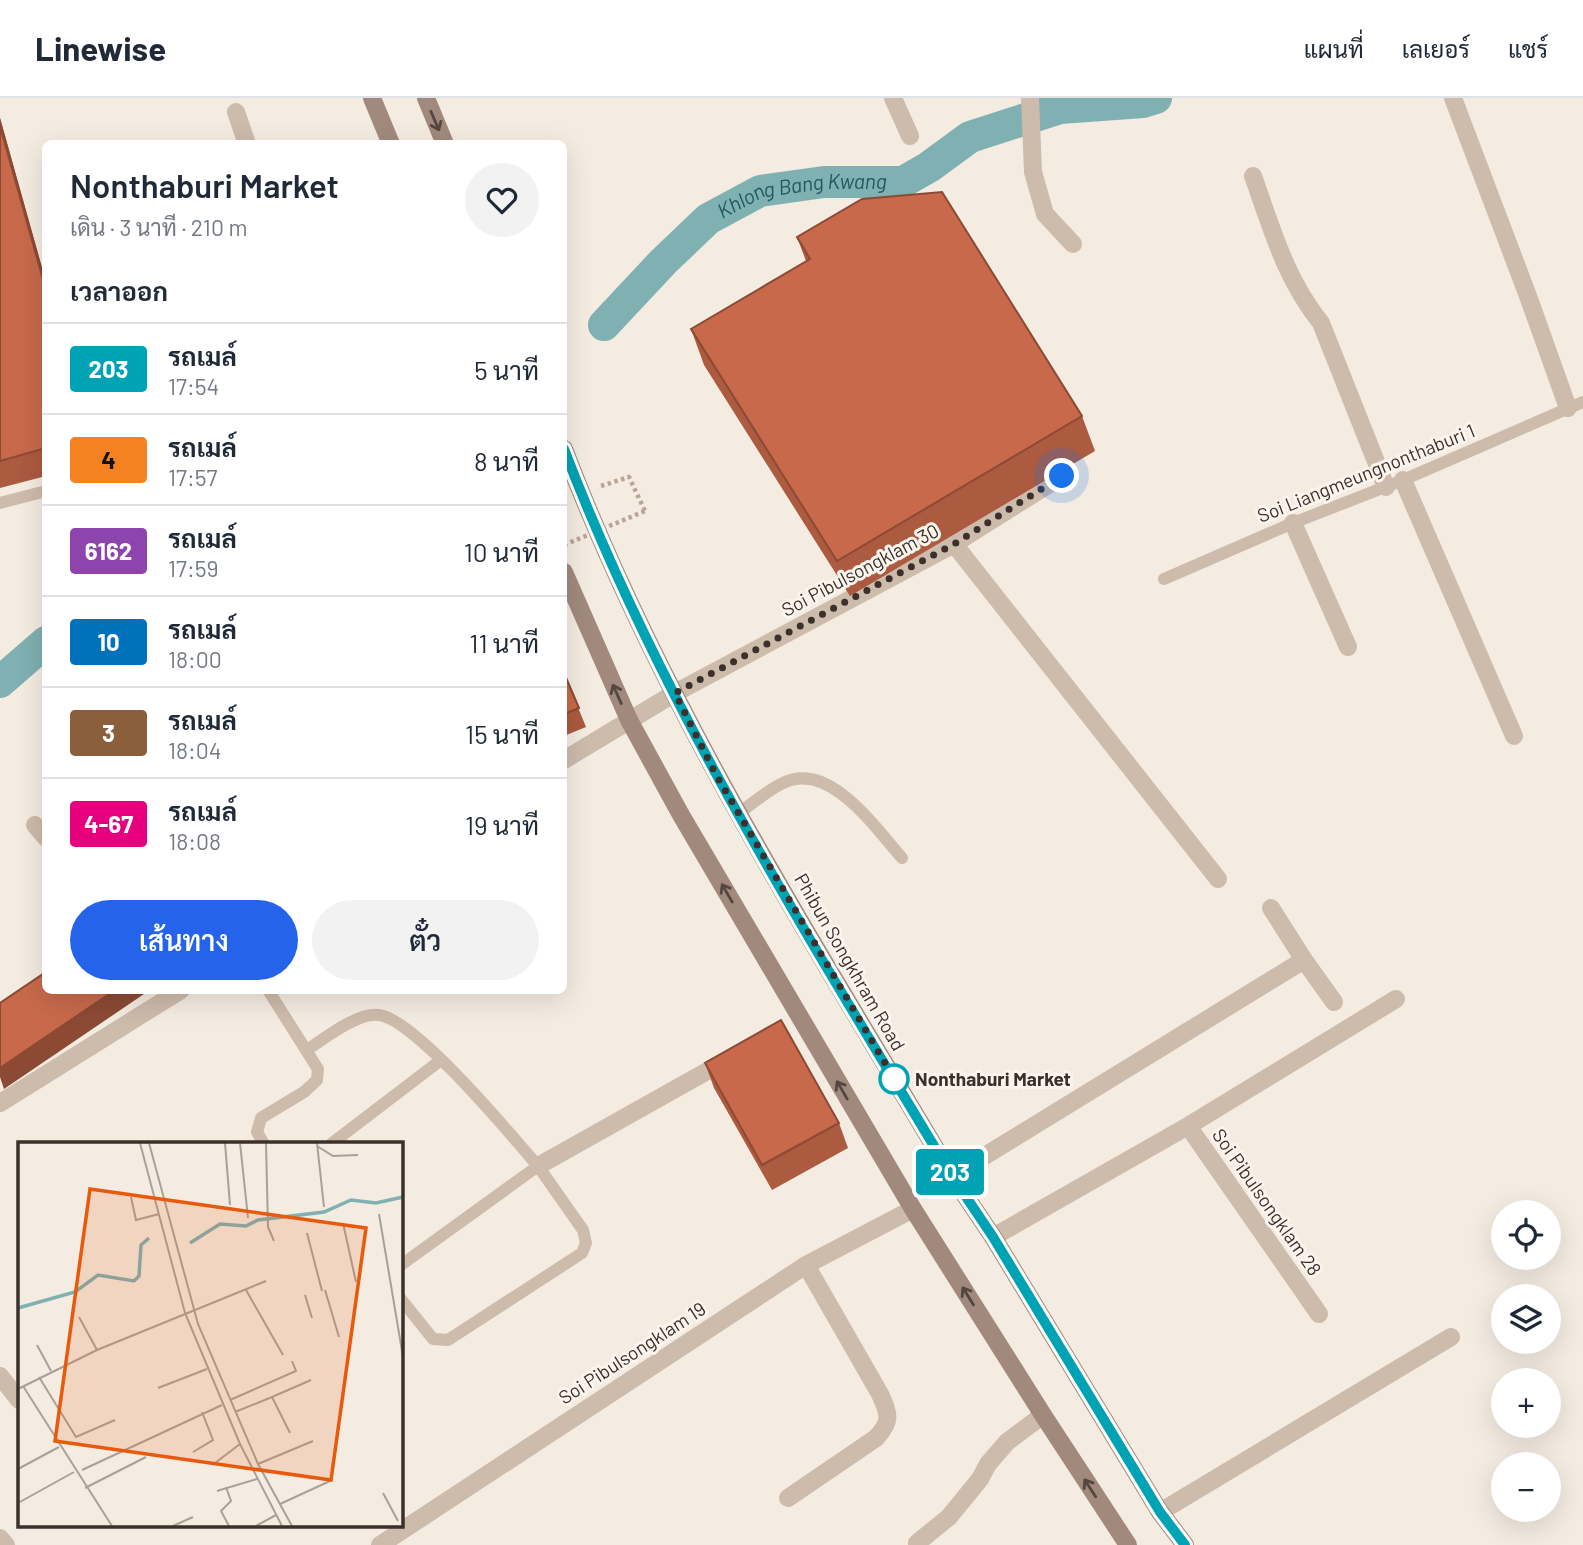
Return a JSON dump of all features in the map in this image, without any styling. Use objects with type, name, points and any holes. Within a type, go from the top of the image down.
[{"type":"main road","points":[[372,98],[389,140]]},
{"type":"main road","points":[[426,98],[443,140]]},
{"type":"main road","name":"Phibun Songkhram Road","points":[[567,457],[623,589],[715,773],[952,1176],[993,1237],[1160,1512],[1185,1545]]},
{"type":"main road","points":[[567,579],[629,720],[794,1021],[1042,1415],[1128,1545]]},
{"type":"street","points":[[893,98],[909,136]]},
{"type":"street","points":[[1030,98],[1033,172],[1045,214],[1073,244]]},
{"type":"street","points":[[1453,98],[1528,296],[1575,405]]},
{"type":"street","points":[[236,113],[246,140]]},
{"type":"street","points":[[1253,176],[1292,281],[1321,323],[1386,487]]},
{"type":"street","name":"Soi Pibulsongklam 30","points":[[567,758],[675,693],[954,544],[1062,476]]},
{"type":"street","points":[[1403,480],[1514,736]]},
{"type":"street","points":[[1293,523],[1348,647]]},
{"type":"street","points":[[954,544],[1218,879]]},
{"type":"street","points":[[1271,908],[1334,1002]]},
{"type":"street","points":[[952,1176],[1304,960]]},
{"type":"street","points":[[0,1103],[169,994]]},
{"type":"street","points":[[1188,1126],[1395,999]]},
{"type":"street","points":[[538,1166],[740,1052]]},
{"type":"street","name":"Soi Pibulsongklam 28","points":[[993,1237],[1188,1126],[1319,1314]]},
{"type":"street","name":"Soi Pibulsongklam 19","points":[[380,1545],[806,1265],[913,1209]]},
{"type":"street","points":[[788,1499],[876,1438],[886,1427],[888,1412],[806,1265]]},
{"type":"street","points":[[1160,1512],[1451,1337]]},
{"type":"street","points":[[0,1376],[18,1399]]},
{"type":"street","points":[[917,1543],[949,1517],[1007,1442],[1042,1415]]},
{"type":"street","points":[[0,1538],[6,1545]]},
{"type":"lane","name":"Soi Liangmeungnonthaburi 1","points":[[1164,579],[1575,405]]},
{"type":"lane","points":[[0,503],[42,492]]},
{"type":"lane","points":[[738,813],[785,782],[806,778],[825,783],[847,797],[902,858]]},
{"type":"lane","points":[[263,1142],[257,1132],[261,1118],[304,1092],[317,1080],[318,1069],[271,994]]},
{"type":"lane","points":[[307,1050],[362,1017],[379,1015],[400,1023],[482,1100],[538,1166],[583,1230],[586,1243],[582,1253],[447,1339],[433,1339],[402,1300]]},
{"type":"lane","points":[[334,1142],[441,1060]]},
{"type":"lane","points":[[402,1264],[538,1166]]},
{"type":"path","points":[[567,544],[645,511],[629,477]]},
{"type":"building","points":[[0,126],[42,276],[42,449],[0,461]]},
{"type":"building","points":[[942,192],[1082,416],[837,561],[691,329],[810,259],[797,237],[862,199]]},
{"type":"building","points":[[567,680],[579,708],[567,713]]},
{"type":"building","points":[[42,975],[42,994],[109,994],[0,1068],[0,1003]]},
{"type":"building","points":[[781,1020],[839,1123],[762,1165],[705,1063]]},
{"type":"waterway","name":"Khlong Bang Kwang","points":[[604,325],[708,219],[760,191],[824,182],[903,182],[970,137],[1060,108],[1143,102],[1156,98]]},
{"type":"waterway","name":"Khlong Bang Kwang","points":[[0,682],[42,645]]},
{"type":"bus line","name":"203","points":[[567,457],[623,589],[715,773],[952,1176],[993,1237],[1160,1512],[1185,1545]]},
{"type":"place","name":"Nonthaburi Market","points":[[894,1079]]},
{"type":"route","points":[[894,1079],[899,1087],[715,773],[675,693],[954,544],[1062,476]]}]
